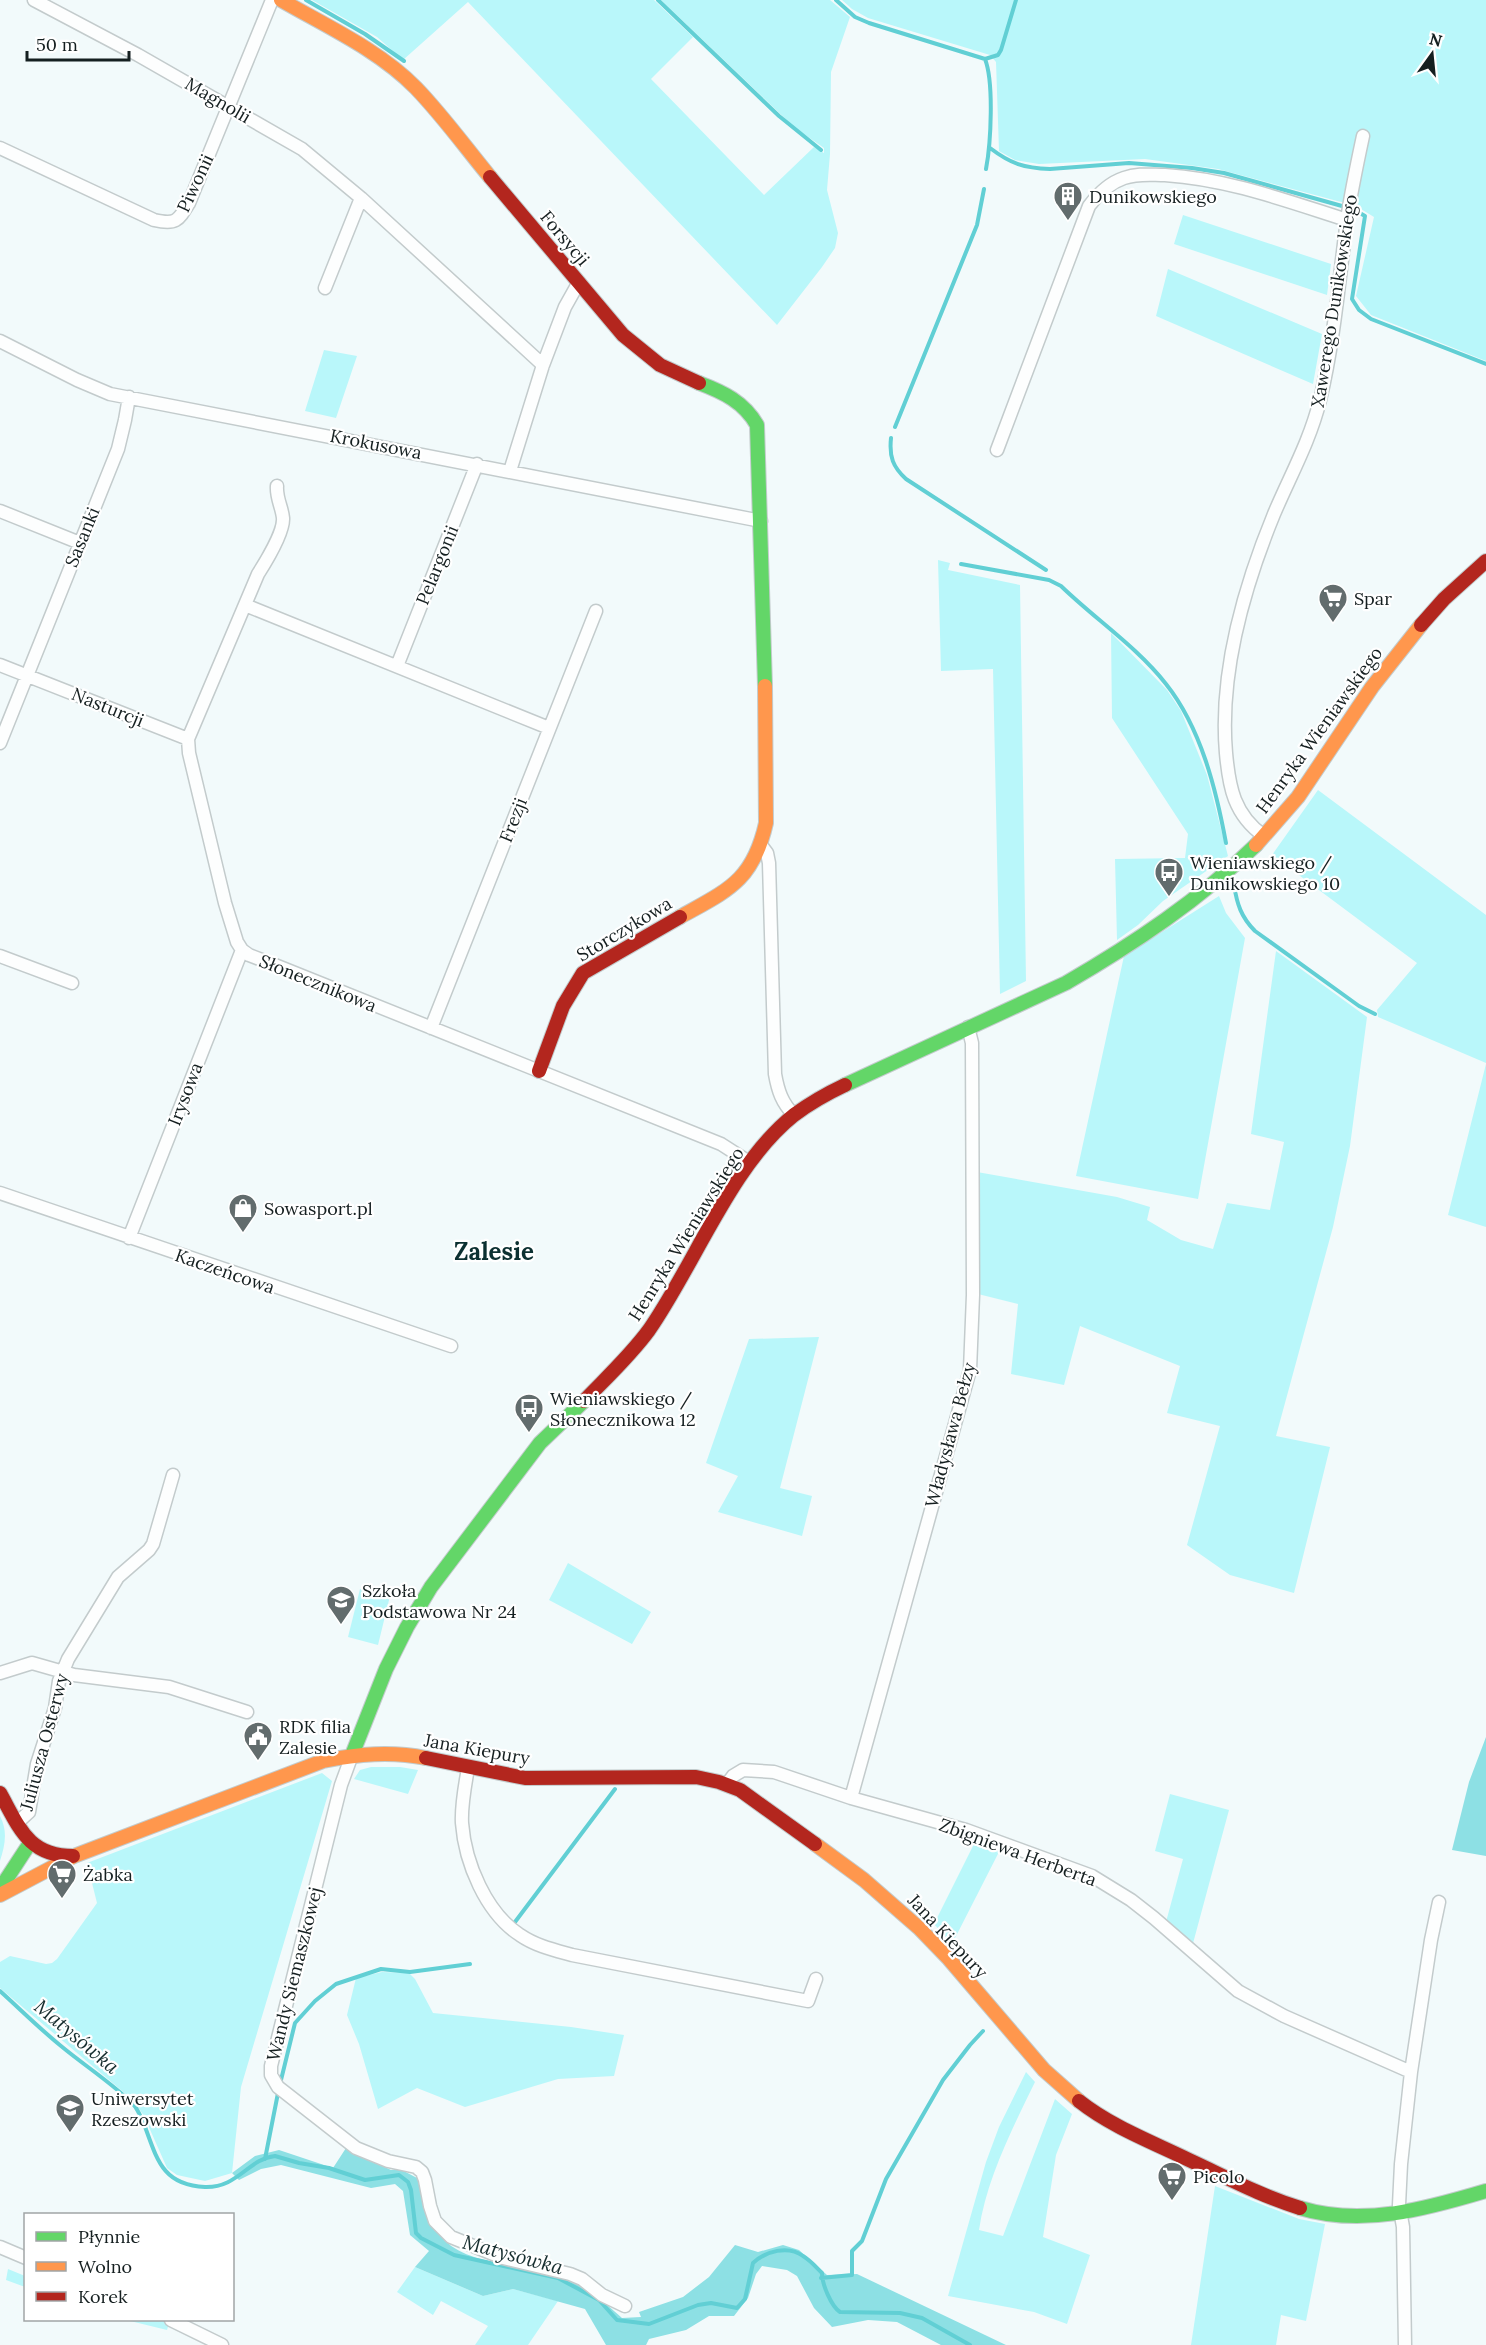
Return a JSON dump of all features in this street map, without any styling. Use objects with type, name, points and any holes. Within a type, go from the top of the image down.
[{"type":"street","name":"Magnolii","points":[[34,0],[302,149],[361,198],[543,365]]},
{"type":"street","name":"Piwonii","points":[[0,148],[154,220],[169,224],[179,219],[189,203],[272,0]]},
{"type":"street","name":"Forsycji","points":[[281,0],[384,61],[416,88],[610,322],[636,350],[668,370],[747,407],[757,425],[759,438],[761,521]]},
{"type":"street","name":"Xawerego Dunikowskiego","points":[[1263,836],[1240,813],[1229,781],[1225,729],[1229,669],[1238,625],[1267,531],[1299,461],[1320,399],[1335,312],[1347,219],[1363,136]]},
{"type":"street","points":[[997,450],[1089,206],[1098,194],[1113,183],[1140,174],[1203,179],[1231,184],[1347,219]]},
{"type":"street","points":[[325,288],[361,198]]},
{"type":"street","points":[[510,471],[543,365],[565,307],[579,282]]},
{"type":"street","name":"Krokusowa","points":[[0,341],[94,388],[129,397],[761,521]]},
{"type":"street","name":"Sasanki","points":[[0,743],[118,448],[129,397]]},
{"type":"street","name":"Pelargonii","points":[[397,666],[477,464]]},
{"type":"street","points":[[188,739],[245,605],[283,524],[277,486]]},
{"type":"street","points":[[0,511],[80,543]]},
{"type":"street","name":"Storczykowa","points":[[538,1071],[568,997],[583,973],[726,891],[744,875],[762,845],[766,823],[767,765],[761,521]]},
{"type":"street","name":"Henryka Wieniawskiego","points":[[351,1755],[385,1672],[415,1611],[431,1587],[540,1443],[620,1365],[648,1330],[680,1281],[749,1162],[771,1138],[794,1115],[852,1081],[1066,982],[1137,940],[1218,881],[1263,836],[1303,789],[1374,684],[1419,625],[1440,601],[1486,561]]},
{"type":"street","points":[[245,605],[549,728]]},
{"type":"street","name":"Frezji","points":[[431,1028],[596,611]]},
{"type":"street","points":[[0,665],[27,675]]},
{"type":"street","name":"Nasturcji","points":[[27,675],[188,739]]},
{"type":"street","name":"Słonecznikowa","points":[[188,739],[189,753],[225,903],[233,932],[242,950],[249,955],[721,1144],[749,1162]]},
{"type":"street","name":"Storczykowa","points":[[762,845],[770,863],[776,1074],[778,1090],[794,1115]]},
{"type":"street","name":"Irysowa","points":[[129,1238],[242,950]]},
{"type":"street","points":[[0,956],[72,983]]},
{"type":"street","name":"Władysława Bełzy","points":[[851,1798],[970,1370],[973,1295],[972,1043],[968,1027]]},
{"type":"street","name":"Kaczeńcowa","points":[[1,1195],[451,1346]]},
{"type":"street","name":"Juliusza Osterwy","points":[[17,1823],[29,1812],[37,1764],[63,1671],[109,1588],[153,1544],[173,1475]]},
{"type":"street","points":[[0,1673],[32,1663],[88,1677],[169,1687],[247,1712]]},
{"type":"street","name":"Jana Kiepury","points":[[351,1755],[389,1753],[417,1756],[525,1778],[682,1776],[727,1784],[740,1790],[902,1911],[1050,2075],[1073,2097],[1097,2113],[1164,2147],[1288,2204],[1316,2212],[1358,2217],[1401,2214],[1486,2191]]},
{"type":"street","points":[[0,1895],[74,1856],[265,1782],[323,1761],[351,1755]]},
{"type":"street","name":"Wandy Siemaszkowej","points":[[351,1755],[341,1785],[270,2066],[273,2081],[356,2148],[388,2161],[416,2167],[422,2172],[429,2206],[435,2221],[451,2237],[503,2258],[570,2274],[582,2279],[602,2295],[625,2306]]},
{"type":"street","points":[[468,1768],[462,1824],[467,1849],[483,1893],[503,1922],[520,1935],[551,1949],[808,2001],[816,1979]]},
{"type":"street","name":"Zbigniewa Herberta","points":[[727,1784],[733,1776],[743,1770],[774,1772],[851,1798],[966,1830],[1092,1876],[1131,1900],[1154,1918],[1238,1991],[1284,2016],[1411,2072]]},
{"type":"street","points":[[0,1793],[30,1843],[38,1850],[57,1857],[74,1856]]},
{"type":"street","points":[[0,1889],[30,1843]]},
{"type":"street","points":[[1405,2345],[1400,2180],[1411,2072],[1439,1902]]},
{"type":"street","points":[[0,2247],[24,2257]]},
{"type":"street","points":[[175,2321],[222,2345]]},
{"type":"shaded area","points":[[312,0],[654,0],[693,37],[651,79],[764,195],[814,147],[824,153],[824,148],[794,127],[661,0],[830,0],[850,17],[831,72],[827,190],[838,233],[835,248],[777,325],[468,2],[403,60],[377,37]]},
{"type":"shaded area","points":[[842,0],[1486,0],[1486,361],[1371,315],[1356,296],[1374,217],[1356,206],[1218,169],[1145,159],[1039,164],[1015,160],[999,151],[996,62],[990,55],[868,18]]},
{"type":"shaded area","points":[[1183,215],[1331,264],[1327,295],[1174,244]]},
{"type":"shaded area","points":[[1168,269],[1322,334],[1313,384],[1156,316]]},
{"type":"shaded area","points":[[324,350],[357,356],[336,418],[305,411]]},
{"type":"shaded area","points":[[938,560],[950,563],[948,570],[1020,585],[1026,981],[1000,994],[993,669],[941,671]]},
{"type":"shaded area","points":[[1111,633],[1167,690],[1181,711],[1207,775],[1228,856],[1163,901],[1138,925],[1117,940],[1115,859],[1185,858],[1188,834],[1112,718]]},
{"type":"shaded area","points":[[1318,790],[1486,915],[1486,1063],[1378,1017],[1377,1010],[1417,963],[1272,855]]},
{"type":"shaded area","points":[[1219,896],[1226,913],[1245,938],[1198,1199],[1076,1176],[1124,956]]},
{"type":"shaded area","points":[[1276,951],[1367,1017],[1350,1146],[1333,1227],[1276,1436],[1330,1447],[1294,1593],[1230,1575],[1187,1545],[1220,1426],[1167,1413],[1180,1366],[1080,1326],[1064,1385],[1011,1374],[1018,1304],[978,1294],[977,1172],[1117,1197],[1150,1207],[1147,1220],[1181,1240],[1213,1249],[1227,1203],[1270,1210],[1284,1142],[1251,1134]]},
{"type":"shaded area","points":[[1486,1064],[1486,1227],[1448,1215]]},
{"type":"shaded area","points":[[819,1337],[780,1488],[812,1496],[802,1536],[718,1512],[738,1476],[706,1463],[749,1339]]},
{"type":"shaded area","points":[[568,1563],[651,1612],[632,1644],[549,1600]]},
{"type":"shaded area","points":[[360,1589],[390,1596],[378,1645],[348,1637]]},
{"type":"shaded area","points":[[1486,1737],[1486,1856],[1452,1850],[1469,1782]]},
{"type":"shaded area","points":[[371,1767],[400,1767],[418,1770],[408,1794],[354,1779],[360,1770]]},
{"type":"shaded area","points":[[322,1773],[332,1781],[241,2087],[232,2173],[205,2181],[177,2175],[167,2168],[144,2116],[134,2101],[0,1988],[0,1962],[10,1956],[46,1964],[57,1959],[97,1903],[87,1863]]},
{"type":"shaded area","points":[[1170,1794],[1229,1810],[1192,1947],[1166,1922],[1183,1859],[1155,1851]]},
{"type":"shaded area","points":[[0,1816],[5,1838],[0,1861]]},
{"type":"shaded area","points":[[976,1840],[1001,1848],[952,1944],[934,1924]]},
{"type":"shaded area","points":[[382,1972],[409,1973],[415,1979],[433,2013],[571,2027],[624,2035],[614,2076],[558,2079],[465,2107],[417,2088],[378,2109],[359,2044],[347,2015],[356,1978]]},
{"type":"shaded area","points":[[1026,2072],[1035,2082],[1009,2135],[994,2173],[979,2230],[1003,2236],[1055,2099],[1072,2114],[1056,2155],[1043,2237],[1090,2255],[1067,2324],[1034,2312],[948,2296],[986,2162],[999,2127]]},
{"type":"shaded area","points":[[346,2148],[391,2170],[400,2169],[417,2178],[433,2224],[453,2247],[483,2260],[567,2277],[589,2290],[622,2318],[641,2317],[639,2312],[683,2297],[709,2277],[735,2245],[758,2252],[783,2245],[799,2250],[827,2275],[857,2274],[1006,2345],[941,2345],[897,2322],[868,2320],[832,2327],[814,2308],[797,2276],[787,2270],[762,2266],[756,2274],[748,2298],[734,2316],[709,2316],[686,2330],[649,2339],[646,2345],[606,2345],[585,2309],[513,2289],[483,2296],[415,2267],[429,2251],[410,2235],[403,2191],[395,2184],[371,2188],[281,2165],[261,2169],[239,2180],[232,2173],[255,2156],[279,2150],[333,2168]]},
{"type":"shaded area","points":[[1215,2186],[1299,2219],[1325,2224],[1306,2321],[1281,2315],[1276,2345],[1191,2345]]},
{"type":"shaded area","points":[[415,2267],[483,2296],[513,2289],[558,2301],[528,2345],[475,2345],[488,2326],[441,2301],[433,2315],[397,2292]]},
{"type":"shaded area","points":[[8,2269],[24,2276],[24,2287],[6,2280]]},
{"type":"shaded area","points":[[130,2321],[164,2321],[169,2323],[167,2330]]},
{"type":"waterway","points":[[306,0],[365,34],[404,61]]},
{"type":"waterway","points":[[658,0],[779,116],[821,150]]},
{"type":"waterway","points":[[836,0],[855,17],[869,23],[985,59],[990,82],[991,113],[986,169]]},
{"type":"waterway","points":[[985,59],[998,55],[1001,50],[1016,0]]},
{"type":"waterway","points":[[990,148],[1005,158],[1025,166],[1050,169],[1129,163],[1224,173],[1342,206]]},
{"type":"waterway","points":[[895,427],[977,225],[984,189]]},
{"type":"waterway","points":[[1358,212],[1365,216],[1352,299],[1359,310],[1371,319],[1486,364]]},
{"type":"waterway","points":[[891,438],[893,461],[906,479],[1046,570]]},
{"type":"waterway","points":[[961,564],[1049,580],[1061,586],[1129,645],[1155,671],[1178,701],[1198,739],[1212,781],[1226,843]]},
{"type":"waterway","points":[[1234,885],[1240,910],[1255,931],[1359,1006],[1375,1014]]},
{"type":"waterway","points":[[515,1922],[615,1789]]},
{"type":"waterway","points":[[281,2080],[295,2023],[315,2001],[336,1984],[381,1969],[410,1972],[470,1964]]},
{"type":"waterway","name":"Matysówka","points":[[0,1991],[53,2039],[133,2104],[163,2168],[179,2181],[205,2187],[216,2186],[235,2178],[257,2162],[275,2156],[329,2168],[365,2180],[399,2175],[408,2182],[411,2190],[416,2233],[421,2238],[454,2255],[558,2278],[599,2300],[617,2320],[649,2324],[698,2305],[711,2303],[737,2308],[745,2299],[753,2263],[764,2255],[777,2251],[791,2251],[806,2258],[822,2273],[833,2305],[840,2312],[900,2313],[922,2318],[970,2345]]},
{"type":"waterway","points":[[821,2278],[852,2275],[852,2251],[862,2241],[886,2179],[943,2080],[983,2031]]},
{"type":"waterway","points":[[265,2159],[278,2093]]},
{"type":"traffic: fast","points":[[699,383],[739,404],[757,425],[765,686]]},
{"type":"traffic: fast","points":[[845,1085],[1066,983],[1165,920],[1212,884],[1256,845]]},
{"type":"traffic: fast","points":[[352,1755],[386,1669],[431,1587],[540,1443],[584,1401]]},
{"type":"traffic: fast","points":[[0,1889],[30,1843]]},
{"type":"traffic: fast","points":[[1300,2208],[1347,2216],[1370,2216],[1417,2209],[1486,2191]]},
{"type":"traffic: slow","points":[[281,0],[369,50],[401,74],[436,110],[490,177]]},
{"type":"traffic: slow","points":[[1256,845],[1298,797],[1372,687],[1421,625]]},
{"type":"traffic: slow","points":[[680,917],[725,891],[736,882],[746,871],[761,843],[766,823],[765,686]]},
{"type":"traffic: slow","points":[[0,1895],[74,1856],[323,1761],[374,1754],[426,1758]]},
{"type":"traffic: slow","points":[[815,1844],[864,1880],[919,1928],[949,1959],[1044,2070],[1079,2101]]},
{"type":"traffic: jam","points":[[490,177],[623,335],[660,365],[699,383]]},
{"type":"traffic: jam","points":[[1421,625],[1444,599],[1486,561]]},
{"type":"traffic: jam","points":[[539,1071],[563,1006],[583,973],[680,917]]},
{"type":"traffic: jam","points":[[584,1401],[626,1358],[649,1330],[715,1216],[751,1160],[794,1115],[845,1085]]},
{"type":"traffic: jam","points":[[426,1758],[525,1778],[696,1777],[719,1782],[740,1790],[815,1844]]},
{"type":"traffic: jam","points":[[0,1793],[20,1828],[35,1845],[58,1855],[73,1856]]},
{"type":"traffic: jam","points":[[1079,2101],[1105,2119],[1133,2134],[1257,2192],[1300,2208]]},
{"type":"place","name":"Dunikowskiego","points":[[1068,222]]},
{"type":"place","name":"Spar","points":[[1333,624]]},
{"type":"place","name":"Wieniawskiego / Dunikowskiego 10","points":[[1169,898]]},
{"type":"place","name":"Sowasport.pl","points":[[243,1234]]},
{"type":"place","name":"Wieniawskiego / Słonecznikowa 12","points":[[529,1434]]},
{"type":"place","name":"Szkoła Podstawowa Nr 24","points":[[341,1626]]},
{"type":"place","name":"RDK filia Zalesie","points":[[258,1762]]},
{"type":"place","name":"Żabka","points":[[62,1900]]},
{"type":"place","name":"Uniwersytet Rzeszowski","points":[[70,2134]]},
{"type":"place","name":"Picolo","points":[[1172,2202]]},
{"type":"district","name":"Zalesie","points":[[494,1251]]}]
